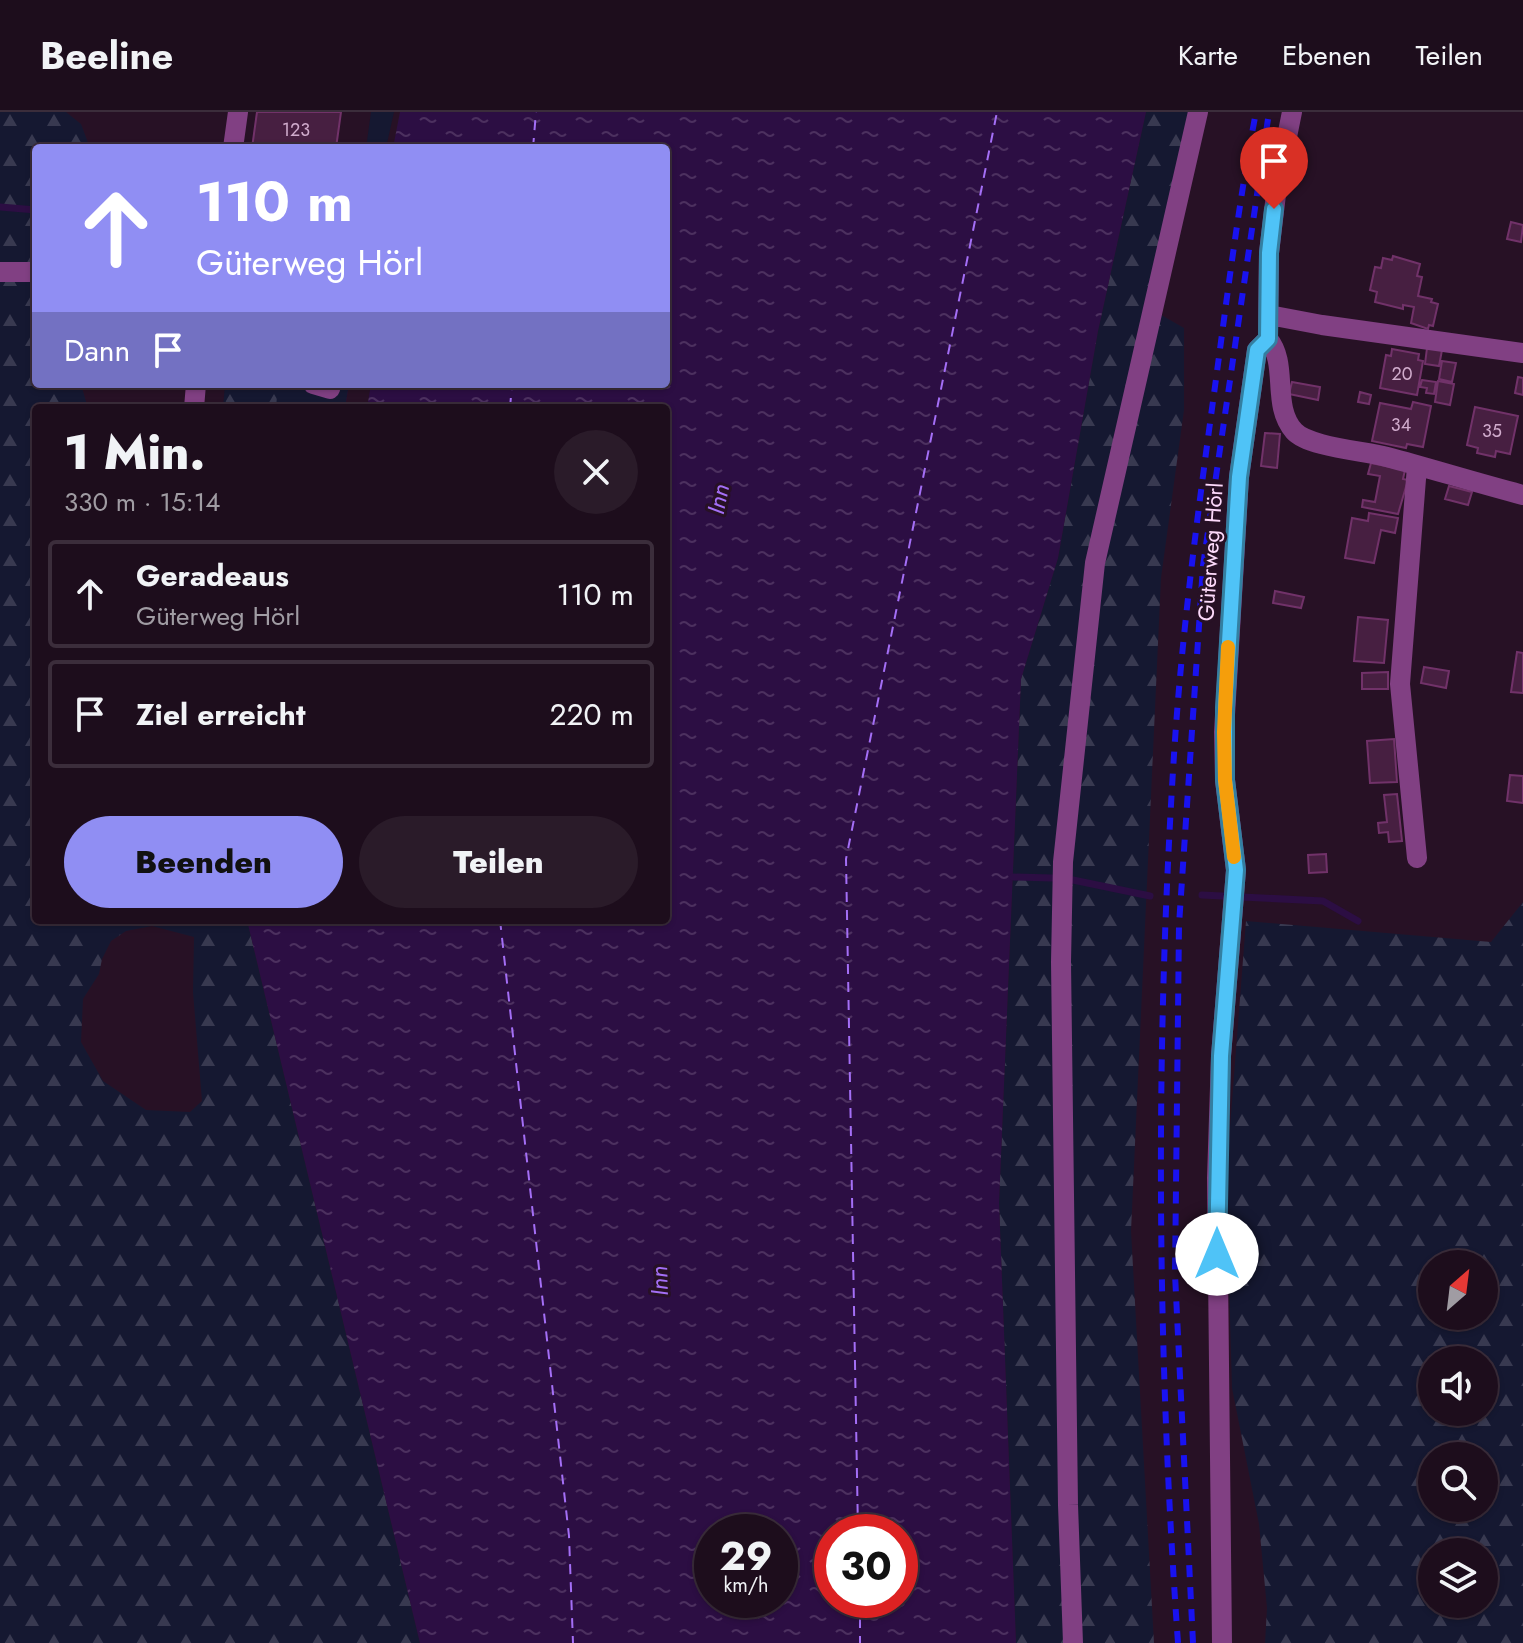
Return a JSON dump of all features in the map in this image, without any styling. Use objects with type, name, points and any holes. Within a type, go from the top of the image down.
[{"type":"street","points":[[234,144],[238,112]]},
{"type":"street","points":[[1073,1643],[1068,1505],[1061,962],[1063,862],[1095,563],[1198,112]]},
{"type":"street","name":"Güterweg Hörl","points":[[1222,1643],[1217,1178],[1221,1056],[1236,870],[1225,780],[1224,732],[1239,477],[1257,350],[1268,339],[1269,253],[1277,186],[1292,112]]},
{"type":"street","points":[[0,272],[32,272]]},
{"type":"street","points":[[1269,315],[1523,353]]},
{"type":"street","points":[[1268,339],[1276,349],[1282,402],[1288,423],[1296,434],[1309,440],[1523,495]]},
{"type":"street","points":[[1417,466],[1400,684],[1417,858]]},
{"type":"green space","points":[[0,112],[66,112],[81,124],[88,144],[32,144],[32,388],[82,388],[87,404],[32,404],[32,924],[248,924],[420,1643],[0,1643]],"holes":[[[152,926],[194,937],[193,992],[202,1101],[190,1112],[146,1110],[103,1081],[81,1042],[83,999],[99,974],[111,941],[126,931]]]},
{"type":"green space","points":[[371,112],[394,112],[387,144],[367,144]]},
{"type":"green space","points":[[1146,112],[1192,112],[1149,308],[1184,328],[1184,410],[1161,578],[1131,1231],[1154,1643],[1016,1643],[999,1203],[1021,679],[1058,558],[1098,331]]},
{"type":"green space","points":[[225,388],[370,388],[368,404],[223,404]]},
{"type":"green space","points":[[227,388],[278,388],[276,404],[225,404]]},
{"type":"green space","points":[[1523,902],[1523,1643],[1265,1643],[1267,1608],[1259,1524],[1232,1388],[1226,1179],[1246,921],[1491,942]]},
{"type":"water","name":"Inn","points":[[400,112],[1146,112],[1098,331],[1058,558],[1021,679],[999,1203],[1016,1643],[420,1643],[248,924],[670,924],[670,404],[346,404],[348,388],[670,388],[670,144],[394,144]]},
{"type":"pier","points":[[348,388],[370,388],[368,404],[346,404]]},
{"type":"building","points":[[257,112],[341,112],[337,144],[253,144]]},
{"type":"building","points":[[1511,222],[1523,225],[1521,242],[1507,239]]},
{"type":"building","points":[[1393,256],[1420,264],[1417,276],[1422,277],[1418,296],[1432,299],[1431,302],[1438,304],[1433,326],[1429,325],[1428,329],[1411,323],[1414,307],[1403,305],[1403,309],[1375,302],[1377,292],[1370,290],[1375,267],[1381,268],[1383,258],[1392,260]]},
{"type":"building","points":[[1427,348],[1442,350],[1439,366],[1425,364]]},
{"type":"building","points":[[1392,349],[1419,354],[1418,360],[1423,361],[1417,395],[1380,388],[1386,355],[1391,356]]},
{"type":"building","points":[[1442,361],[1456,363],[1452,382],[1439,379]]},
{"type":"building","points":[[1518,377],[1523,378],[1523,395],[1515,393]]},
{"type":"building","points":[[1422,380],[1436,382],[1434,394],[1426,393],[1427,388],[1420,387]]},
{"type":"building","points":[[1438,381],[1454,384],[1450,405],[1435,402]]},
{"type":"building","points":[[1292,382],[1320,387],[1318,400],[1289,394]]},
{"type":"building","points":[[1360,392],[1371,395],[1369,404],[1358,402]]},
{"type":"building","points":[[1413,402],[1431,406],[1423,447],[1407,444],[1406,448],[1372,441],[1380,403],[1411,409]]},
{"type":"building","points":[[1475,407],[1518,416],[1510,454],[1496,451],[1495,457],[1477,453],[1478,448],[1467,445]]},
{"type":"building","points":[[1265,433],[1280,434],[1277,468],[1261,466]]},
{"type":"building","points":[[1371,463],[1405,470],[1403,479],[1408,480],[1398,514],[1362,507],[1363,500],[1375,502],[1380,476],[1368,474]]},
{"type":"building","points":[[1449,486],[1472,492],[1468,505],[1445,499]]},
{"type":"building","points":[[1369,513],[1398,518],[1395,533],[1381,530],[1374,563],[1345,558],[1352,518],[1368,521]]},
{"type":"building","points":[[1275,591],[1304,597],[1301,608],[1273,603]]},
{"type":"building","points":[[1358,617],[1388,620],[1384,663],[1354,661]]},
{"type":"building","points":[[1517,652],[1523,653],[1523,693],[1511,692]]},
{"type":"building","points":[[1424,667],[1449,671],[1446,688],[1421,683]]},
{"type":"building","points":[[1388,672],[1388,689],[1362,689],[1362,673]]},
{"type":"building","points":[[1394,739],[1397,782],[1370,783],[1367,741]]},
{"type":"building","points":[[1510,775],[1523,776],[1523,803],[1507,801]]},
{"type":"building","points":[[1397,794],[1402,841],[1389,842],[1388,832],[1379,833],[1378,823],[1387,822],[1384,795]]},
{"type":"building","points":[[1326,854],[1327,872],[1309,873],[1308,855]]},
{"type":"waterway","points":[[0,207],[32,210]]},
{"type":"waterway","points":[[1013,877],[1052,878]]},
{"type":"waterway","points":[[1073,880],[1150,896]]},
{"type":"waterway","points":[[1202,895],[1323,901],[1358,921]]},
{"type":"ferry route","points":[[533,144],[536,112]]},
{"type":"ferry route","points":[[858,1514],[846,859],[997,112]]},
{"type":"ferry route","points":[[510,404],[512,388]]},
{"type":"ferry route","points":[[500,924],[569,1536],[573,1643]]},
{"type":"ferry route","points":[[860,1618],[860,1643]]},
{"type":"railway","points":[[1178,1643],[1162,1310],[1161,1088],[1168,866],[1177,708],[1192,567],[1234,246],[1256,112]]},
{"type":"railway","points":[[1193,1643],[1175,1274],[1179,925],[1203,566],[1269,112]]},
{"type":"slow traffic","points":[[1228,647],[1225,780],[1234,857]]},
{"type":"route","points":[[1217,1254],[1221,1056],[1236,870],[1225,780],[1224,732],[1239,477],[1257,350],[1268,339],[1269,253],[1274,209]]}]
